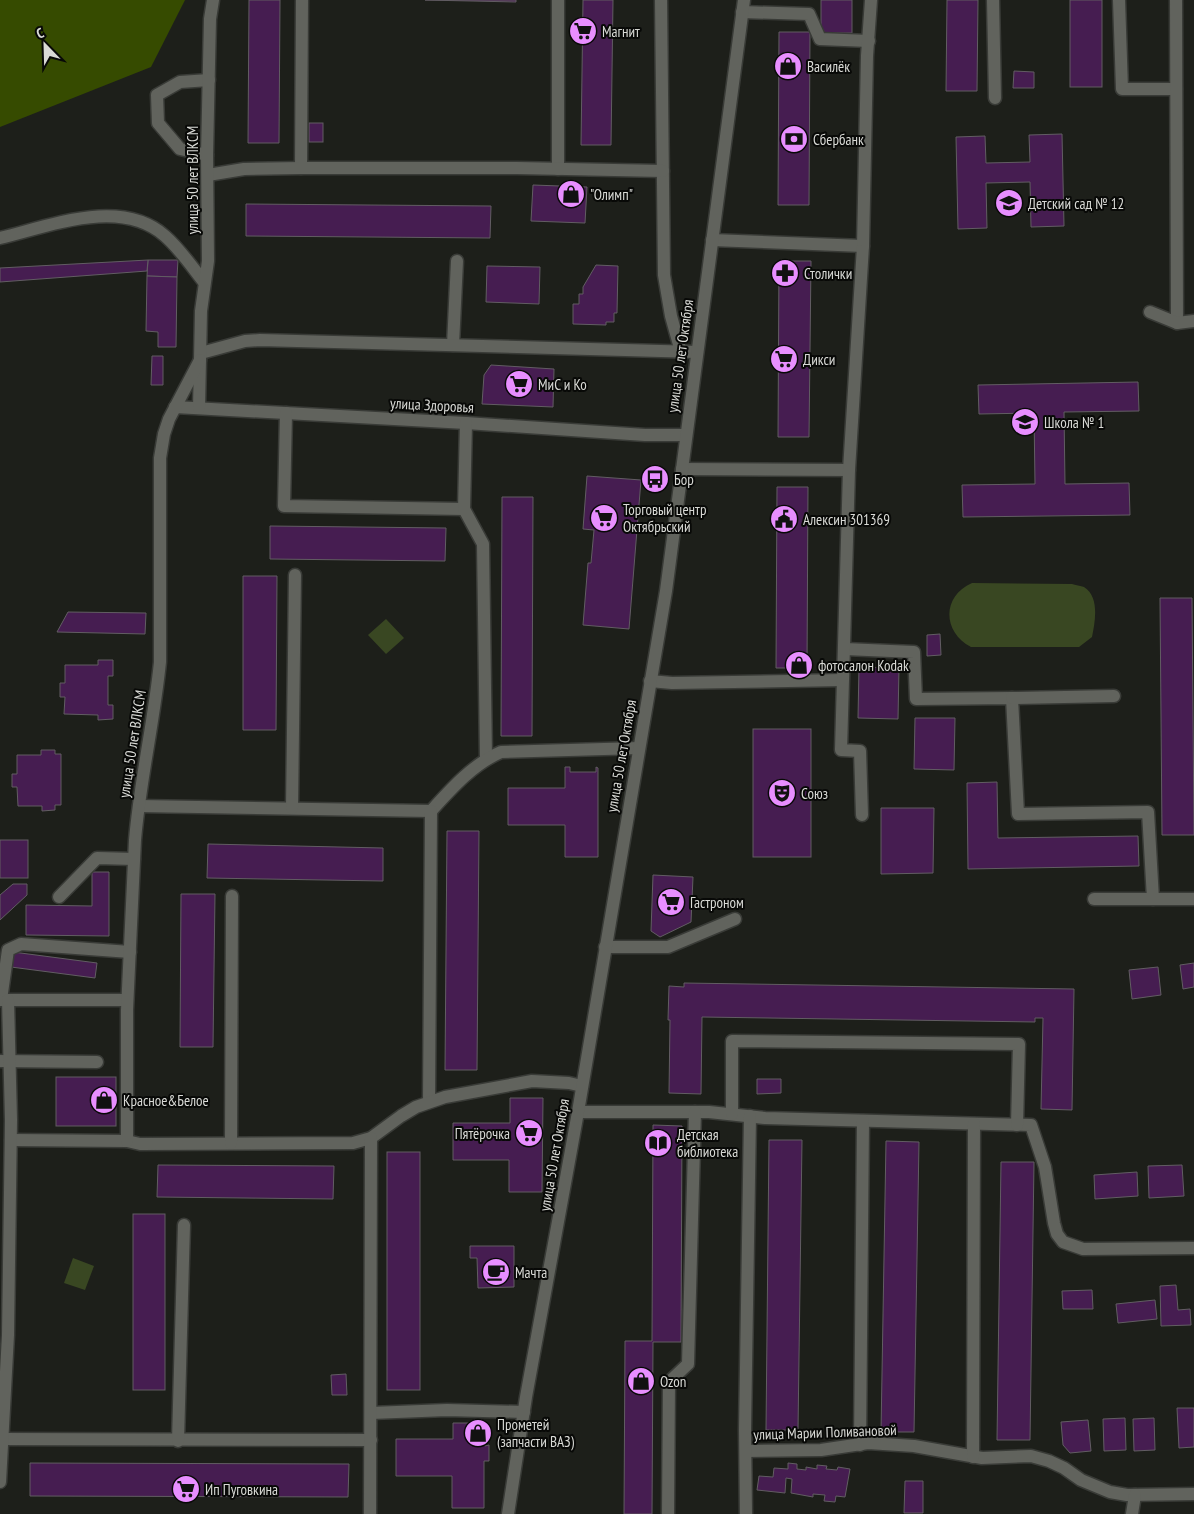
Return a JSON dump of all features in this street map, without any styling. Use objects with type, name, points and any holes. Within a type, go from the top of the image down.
[{"type":"street","name":"улица 50 лет ВЛКСМ","points":[[199,408],[201,311],[208,262],[207,155],[212,0]]},
{"type":"street","points":[[301,168],[302,0]]},
{"type":"street","points":[[558,0],[558,169]]},
{"type":"street","points":[[662,0],[664,275],[671,316],[682,352]]},
{"type":"street","points":[[862,815],[860,751],[841,750],[849,470],[863,246],[867,56],[871,0]]},
{"type":"street","points":[[993,0],[995,98]]},
{"type":"street","points":[[1119,0],[1122,89],[1176,89]]},
{"type":"street","points":[[1176,0],[1177,323]]},
{"type":"street","points":[[743,6],[809,14],[820,39],[869,41]]},
{"type":"street","name":"улица 50 лет Октября","points":[[508,1514],[666,591],[743,6]]},
{"type":"street","points":[[207,155],[180,149],[158,123],[158,95],[180,82],[209,80]]},
{"type":"street","points":[[208,175],[244,169],[301,168],[663,171]]},
{"type":"street","points":[[0,238],[84,218],[120,217],[135,219],[150,225],[166,236],[204,282]]},
{"type":"street","points":[[712,240],[863,246]]},
{"type":"street","points":[[453,345],[456,261]]},
{"type":"street","points":[[1150,312],[1177,323],[1194,321]]},
{"type":"street","points":[[200,356],[245,341],[260,340],[697,352]]},
{"type":"street","name":"улица 50 лет ВЛКСМ","points":[[127,1141],[127,1000],[134,860],[138,806],[157,696],[160,662],[160,458],[169,419],[200,356]]},
{"type":"street","name":"улица Здоровья","points":[[176,407],[645,435],[686,435]]},
{"type":"street","points":[[286,413],[284,506],[464,509]]},
{"type":"street","points":[[466,423],[464,509],[483,544],[486,758]]},
{"type":"street","points":[[682,470],[849,470]]},
{"type":"street","points":[[292,808],[295,575]]},
{"type":"street","points":[[845,649],[914,652],[916,699],[1114,696]]},
{"type":"street","points":[[650,681],[672,683],[842,680]]},
{"type":"street","points":[[1012,698],[1018,814],[1148,812],[1153,899]]},
{"type":"street","points":[[429,1102],[431,811],[450,789],[486,758],[501,752],[639,748]]},
{"type":"street","points":[[138,806],[431,811]]},
{"type":"street","points":[[59,897],[97,858],[134,860]]},
{"type":"street","points":[[231,1143],[232,896]]},
{"type":"street","points":[[1094,899],[1194,899]]},
{"type":"street","points":[[605,947],[668,947],[735,919]]},
{"type":"street","points":[[0,1482],[8,1336],[11,1140],[3,1000],[8,950],[21,944],[130,952]]},
{"type":"street","points":[[3,1000],[127,1000]]},
{"type":"street","points":[[732,1114],[732,1041],[1019,1044],[1017,1125]]},
{"type":"street","points":[[5,1061],[97,1062]]},
{"type":"street","points":[[11,1140],[127,1141],[140,1144],[353,1143],[371,1138],[416,1107],[445,1097],[532,1081],[569,1083],[582,1086]]},
{"type":"street","points":[[578,1112],[694,1112],[863,1121],[1031,1125],[1045,1167],[1055,1229],[1063,1242],[1083,1249],[1194,1248]]},
{"type":"street","points":[[668,1514],[669,1382],[688,1364],[694,1112]]},
{"type":"street","points":[[746,1514],[750,1116]]},
{"type":"street","points":[[860,1445],[863,1121]]},
{"type":"street","points":[[972,1457],[974,1124]]},
{"type":"street","points":[[370,1514],[371,1138]]},
{"type":"street","points":[[178,1441],[184,1225]]},
{"type":"street","points":[[371,1413],[448,1410],[524,1412]]},
{"type":"street","points":[[1,1439],[178,1441],[371,1440]]},
{"type":"street","name":"улица Марии Поливановой","points":[[746,1450],[821,1450],[868,1443],[914,1446],[972,1457],[1031,1456],[1049,1461],[1094,1487],[1110,1492],[1135,1495],[1194,1494]]},
{"type":"street","points":[[1132,1514],[1135,1495]]},
{"type":"green space","points":[[0,0],[185,0],[151,67],[0,127]]},
{"type":"green space","points":[[972,583],[1072,584],[1084,587],[1089,591],[1094,603],[1095,617],[1092,637],[1079,647],[971,647],[955,633],[949,614],[955,596]]},
{"type":"green space","points":[[386,619],[404,638],[386,654],[368,635]]},
{"type":"green space","points":[[73,1258],[94,1266],[85,1290],[64,1283]]},
{"type":"building","points":[[249,0],[280,0],[279,143],[248,143]]},
{"type":"building","points":[[425,0],[516,0],[516,2]]},
{"type":"building","points":[[583,0],[613,0],[611,145],[581,145]]},
{"type":"building","points":[[821,0],[852,0],[852,33],[821,33]]},
{"type":"building","points":[[947,0],[978,0],[977,91],[946,91]]},
{"type":"building","points":[[1070,0],[1102,0],[1102,87],[1070,87]]},
{"type":"building","points":[[779,32],[810,32],[809,205],[778,205]]},
{"type":"building","points":[[1014,71],[1034,72],[1034,88],[1013,88]]},
{"type":"building","points":[[309,123],[323,123],[323,142],[309,142]]},
{"type":"building","points":[[1062,134],[1064,226],[1031,227],[1030,182],[986,183],[987,228],[958,229],[956,137],[985,136],[986,163],[1030,162],[1029,135]]},
{"type":"building","points":[[533,185],[587,187],[585,223],[531,221]]},
{"type":"building","points":[[246,204],[491,206],[490,238],[246,236]]},
{"type":"building","points":[[148,260],[178,260],[177,277],[147,276]]},
{"type":"building","points":[[148,260],[147,271],[0,282],[0,268]]},
{"type":"building","points":[[779,261],[811,261],[809,437],[778,437]]},
{"type":"building","points":[[596,265],[618,266],[617,313],[614,313],[614,322],[606,322],[606,325],[573,324],[573,304],[579,304],[579,294],[583,294],[583,287]]},
{"type":"building","points":[[487,266],[540,267],[539,304],[486,302]]},
{"type":"building","points":[[147,276],[177,277],[176,347],[158,347],[158,332],[146,331]]},
{"type":"building","points":[[152,356],[163,356],[163,385],[151,385]]},
{"type":"building","points":[[491,365],[554,369],[553,407],[482,404],[484,375]]},
{"type":"building","points":[[1138,382],[1139,411],[1064,412],[1065,484],[1129,483],[1130,515],[963,517],[962,485],[1035,484],[1034,413],[979,414],[978,385]]},
{"type":"building","points":[[587,476],[641,480],[629,629],[583,625],[588,563],[591,563],[594,530],[583,529]]},
{"type":"building","points":[[777,487],[808,487],[807,668],[776,668]]},
{"type":"building","points":[[502,497],[533,497],[532,736],[501,736]]},
{"type":"building","points":[[270,526],[446,528],[445,561],[270,559]]},
{"type":"building","points":[[243,576],[277,576],[276,730],[243,730]]},
{"type":"building","points":[[1160,598],[1192,598],[1194,835],[1162,835]]},
{"type":"building","points":[[68,612],[146,613],[145,634],[57,632]]},
{"type":"building","points":[[940,634],[941,655],[927,656],[927,635]]},
{"type":"building","points":[[98,660],[113,660],[113,676],[108,676],[108,705],[113,705],[113,719],[98,720],[98,715],[64,714],[65,697],[60,697],[60,683],[65,683],[65,665],[98,665]]},
{"type":"building","points":[[859,667],[899,668],[898,719],[858,718]]},
{"type":"building","points":[[915,718],[955,718],[954,770],[914,769]]},
{"type":"building","name":"Союз","points":[[753,729],[811,729],[811,857],[753,857]]},
{"type":"building","points":[[41,750],[55,750],[55,754],[61,754],[61,805],[55,805],[55,810],[42,811],[42,806],[18,806],[17,787],[12,787],[12,774],[17,774],[17,755],[41,755]]},
{"type":"building","points":[[565,767],[570,767],[570,772],[596,772],[596,767],[598,768],[598,857],[565,857],[565,825],[508,825],[508,788],[565,788]]},
{"type":"building","points":[[997,782],[998,838],[1138,836],[1139,866],[968,869],[967,783]]},
{"type":"building","points":[[881,808],[934,808],[933,873],[881,874]]},
{"type":"building","points":[[447,831],[479,831],[477,1070],[445,1070]]},
{"type":"building","points":[[0,840],[28,840],[28,878],[0,878]]},
{"type":"building","points":[[208,844],[383,848],[383,881],[207,878]]},
{"type":"building","points":[[92,872],[109,872],[109,936],[26,935],[26,905],[92,906]]},
{"type":"building","points":[[653,875],[693,877],[691,922],[660,937],[651,931]]},
{"type":"building","points":[[13,884],[27,884],[27,895],[0,920],[0,895]]},
{"type":"building","points":[[181,894],[215,894],[213,1047],[180,1047]]},
{"type":"building","points":[[13,952],[97,963],[95,978],[11,967]]},
{"type":"building","points":[[1194,963],[1194,987],[1183,989],[1180,965]]},
{"type":"building","points":[[1158,967],[1161,995],[1132,999],[1129,970]]},
{"type":"building","points":[[684,983],[1074,989],[1072,1110],[1041,1109],[1043,1018],[1035,1018],[1035,1022],[702,1017],[701,1094],[669,1093],[669,986],[684,987]]},
{"type":"building","points":[[56,1077],[116,1077],[116,1126],[56,1126]]},
{"type":"building","points":[[757,1079],[781,1079],[781,1093],[757,1094]]},
{"type":"building","points":[[510,1098],[543,1098],[542,1192],[509,1192],[509,1160],[453,1160],[453,1123],[510,1123]]},
{"type":"building","points":[[653,1125],[682,1126],[681,1342],[653,1342],[652,1514],[624,1514],[625,1341],[652,1341]]},
{"type":"building","points":[[769,1140],[802,1140],[798,1430],[766,1430]]},
{"type":"building","points":[[886,1141],[919,1142],[914,1432],[881,1432]]},
{"type":"building","points":[[387,1152],[420,1152],[420,1390],[387,1390]]},
{"type":"building","points":[[1001,1162],[1034,1162],[1030,1440],[997,1440]]},
{"type":"building","points":[[158,1165],[334,1166],[333,1199],[157,1197]]},
{"type":"building","points":[[1182,1165],[1184,1196],[1149,1198],[1148,1166]]},
{"type":"building","points":[[1137,1172],[1138,1196],[1095,1199],[1094,1175]]},
{"type":"building","points":[[133,1214],[165,1214],[165,1390],[133,1390]]},
{"type":"building","points":[[470,1246],[514,1246],[514,1287],[478,1288],[477,1258],[470,1258]]},
{"type":"building","points":[[1176,1285],[1178,1310],[1190,1309],[1191,1325],[1161,1326],[1160,1286]]},
{"type":"building","points":[[1092,1290],[1093,1309],[1063,1309],[1062,1291]]},
{"type":"building","points":[[1155,1300],[1157,1319],[1118,1323],[1116,1304]]},
{"type":"building","points":[[346,1374],[347,1395],[332,1395],[331,1375]]},
{"type":"building","points":[[1177,1408],[1194,1408],[1194,1447],[1179,1448]]},
{"type":"building","points":[[1125,1418],[1126,1450],[1104,1451],[1103,1419]]},
{"type":"building","points":[[1154,1418],[1155,1450],[1134,1451],[1133,1419]]},
{"type":"building","points":[[1088,1420],[1091,1451],[1070,1453],[1063,1445],[1061,1422]]},
{"type":"building","points":[[453,1423],[485,1423],[485,1446],[489,1445],[489,1461],[484,1461],[484,1508],[452,1508],[452,1476],[396,1476],[396,1439],[453,1439]]},
{"type":"building","points":[[30,1463],[349,1464],[348,1497],[30,1496]]},
{"type":"building","points":[[788,1463],[797,1464],[797,1469],[806,1470],[806,1467],[817,1469],[817,1465],[827,1466],[826,1469],[837,1470],[838,1467],[850,1469],[845,1497],[836,1496],[835,1502],[824,1501],[825,1495],[813,1494],[813,1497],[791,1493],[792,1479],[786,1478],[785,1493],[757,1490],[759,1476],[773,1477],[774,1468],[788,1469]]},
{"type":"building","points":[[905,1481],[923,1481],[923,1513],[904,1513]]},
{"type":"place","name":"Магнит","points":[[583,31]]},
{"type":"place","name":"Василёк","points":[[788,66]]},
{"type":"place","name":"Сбербанк","points":[[794,139]]},
{"type":"place","name":"\"Олимп\"","points":[[571,194]]},
{"type":"place","name":"Детский сад № 12","points":[[1009,203]]},
{"type":"place","name":"Столички","points":[[785,273]]},
{"type":"place","name":"Дикси","points":[[784,359]]},
{"type":"place","name":"МиС и Ко","points":[[519,384]]},
{"type":"place","name":"Школа № 1","points":[[1025,422]]},
{"type":"place","name":"Бор","points":[[655,479]]},
{"type":"place","name":"Торговый центр Октябрьский","points":[[604,518]]},
{"type":"place","name":"Алексин 301369","points":[[784,519]]},
{"type":"place","name":"фотосалон Kodak","points":[[799,665]]},
{"type":"place","name":"Союз","points":[[782,793]]},
{"type":"place","name":"Гастроном","points":[[671,902]]},
{"type":"place","name":"Красное&Белое","points":[[104,1100]]},
{"type":"place","name":"Пятёрочка","points":[[529,1133]]},
{"type":"place","name":"Детская библиотека","points":[[658,1143]]},
{"type":"place","name":"Мачта","points":[[496,1272]]},
{"type":"place","name":"Ozon","points":[[641,1381]]},
{"type":"place","name":"Прометей (запчасти ВАЗ)","points":[[478,1433]]},
{"type":"place","name":"Ип Пуговкина","points":[[186,1489]]}]
